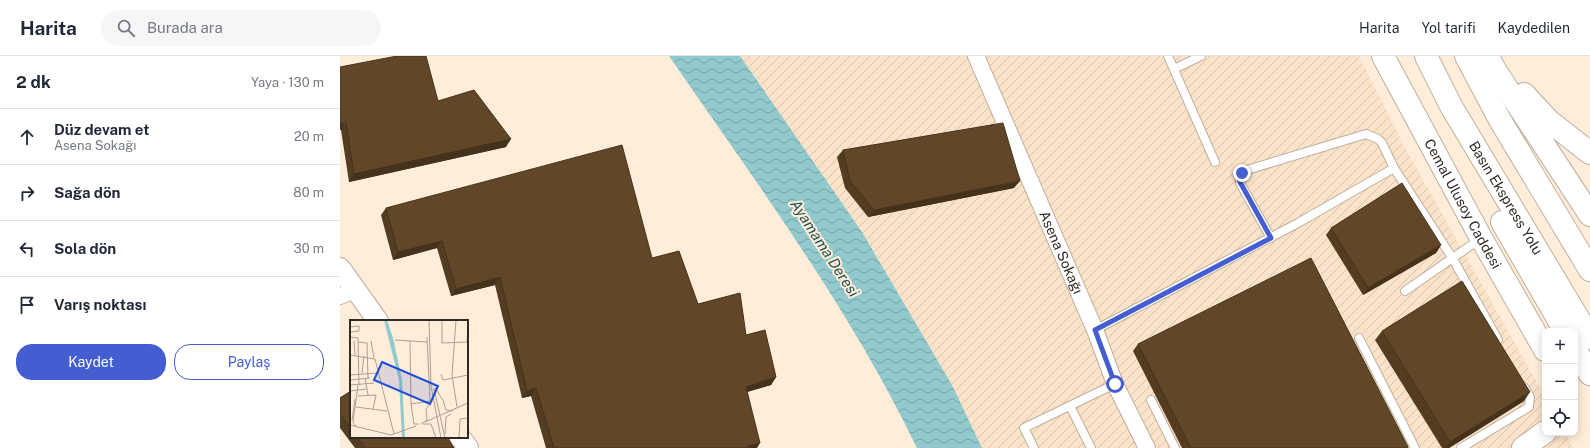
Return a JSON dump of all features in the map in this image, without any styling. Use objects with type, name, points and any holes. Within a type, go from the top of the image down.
[{"type":"main road","name":"Cemal Ulusoy Caddesi","points":[[1383,56],[1481,238],[1542,345]]},
{"type":"main road","name":"Basın Ekspress Yolu","points":[[1426,56],[1451,106],[1590,338]]},
{"type":"main road","points":[[1466,56],[1500,120],[1590,270]]},
{"type":"main road","points":[[1488,56],[1495,70],[1590,215]]},
{"type":"main road","points":[[1495,56],[1526,98],[1548,121],[1590,153]]},
{"type":"main road","points":[[1451,106],[1458,130],[1472,165],[1487,195],[1563,328]]},
{"type":"main road","points":[[1578,354],[1590,374]]},
{"type":"main road","points":[[1523,448],[1542,434]]},
{"type":"street","name":"Asena Sokağı","points":[[976,56],[1095,330],[1115,384],[1147,448]]},
{"type":"street","points":[[340,268],[348,293],[377,320]]},
{"type":"street","points":[[461,438],[468,448]]},
{"type":"lane","points":[[1168,56],[1215,162]]},
{"type":"lane","points":[[1174,69],[1201,56]]},
{"type":"lane","points":[[1271,238],[1240,182],[1240,175],[1244,171],[1366,134],[1382,142],[1394,168],[1453,259],[1502,346]]},
{"type":"lane","points":[[1095,330],[1271,238],[1394,168]]},
{"type":"lane","points":[[1405,291],[1453,259],[1481,238]]},
{"type":"lane","points":[[1358,338],[1415,448]]},
{"type":"lane","points":[[1461,448],[1529,407],[1530,397],[1520,380]]},
{"type":"lane","points":[[1034,448],[1024,428],[1115,384]]},
{"type":"lane","points":[[1151,400],[1175,448]]},
{"type":"lane","points":[[1070,406],[1091,448]]},
{"type":"shaded area","points":[[740,56],[1359,56],[1404,146],[1542,392],[1542,436],[1567,436],[1573,448],[982,448],[952,385],[862,232]]},
{"type":"water","name":"Ayamama Deresi","points":[[669,56],[740,56],[862,232],[952,385],[982,448],[917,448],[891,396],[832,296],[768,199]]},
{"type":"building","points":[[397,56],[426,56],[438,101],[474,90],[511,139],[354,174],[346,122],[340,124],[340,67]]},
{"type":"building","points":[[1003,123],[1020,181],[874,210],[850,181],[843,150]]},
{"type":"building","points":[[622,145],[652,258],[679,251],[698,304],[740,293],[746,335],[765,330],[776,377],[746,387],[760,443],[748,446],[748,448],[554,448],[536,388],[527,391],[500,277],[456,289],[442,241],[398,252],[386,208]]},
{"type":"building","points":[[1402,183],[1441,245],[1368,288],[1331,228]]},
{"type":"building","points":[[1311,258],[1408,447],[1191,448],[1138,344]]},
{"type":"building","points":[[1462,281],[1530,392],[1450,442],[1382,331]]},
{"type":"building","points":[[350,392],[350,428],[340,414],[340,398]]},
{"type":"building","points":[[358,438],[448,438],[454,448],[365,448]]},
{"type":"route","points":[[1115,384],[1095,330],[1271,238],[1240,182],[1239,179],[1242,173]]}]
